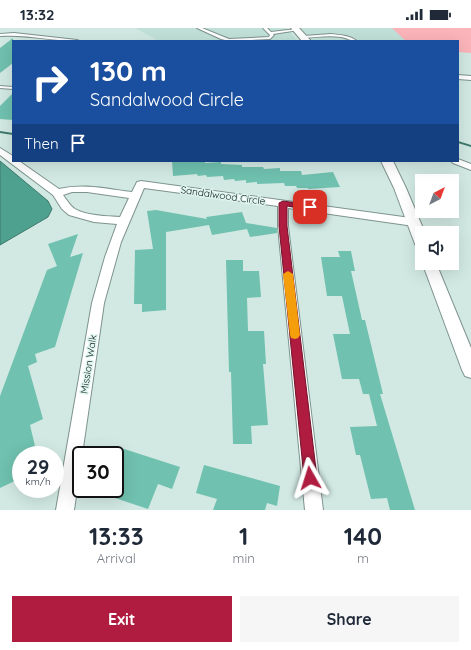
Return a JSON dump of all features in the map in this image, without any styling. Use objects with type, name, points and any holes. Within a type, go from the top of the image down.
[{"type":"street","points":[[296,29],[305,39]]},
{"type":"street","points":[[459,77],[471,78]]},
{"type":"street","points":[[0,151],[12,160]]},
{"type":"street","points":[[14,162],[57,193],[66,208],[73,213],[94,218],[124,221]]},
{"type":"street","points":[[387,162],[415,226]]},
{"type":"street","points":[[458,162],[471,168]]},
{"type":"street","name":"Sandalwood Circle","points":[[124,221],[141,184],[414,222]]},
{"type":"street","points":[[57,193],[72,189],[87,189],[135,196]]},
{"type":"street","points":[[283,203],[283,226],[314,510]]},
{"type":"street","name":"Mission Walk","points":[[65,510],[98,303],[105,271],[114,242],[124,221]]},
{"type":"street","points":[[432,270],[471,370]]},
{"type":"lane","points":[[199,28],[229,40],[270,38],[272,35],[266,28]]},
{"type":"lane","points":[[270,33],[296,29]]},
{"type":"lane","points":[[0,35],[14,34],[68,40]]},
{"type":"lane","points":[[305,39],[330,35],[352,38],[354,40]]},
{"type":"lane","points":[[330,35],[335,40]]},
{"type":"lane","points":[[0,87],[12,88]]},
{"type":"shaded area","points":[[135,28],[286,28],[297,40],[157,40]]},
{"type":"shaded area","points":[[300,28],[430,28],[426,40],[312,40]]},
{"type":"shaded area","points":[[392,28],[471,28],[471,53],[459,52],[459,40],[405,40]]},
{"type":"shaded area","points":[[0,161],[48,201],[52,209],[48,217],[0,245]]},
{"type":"building","points":[[13,38],[12,64],[0,73],[0,48]]},
{"type":"building","points":[[12,94],[12,120],[0,119],[0,106]]},
{"type":"building","points":[[172,162],[221,162],[221,164],[242,165],[242,167],[263,167],[264,169],[280,168],[280,171],[301,171],[302,175],[333,172],[340,187],[308,189],[297,188],[296,186],[285,186],[284,183],[257,184],[257,182],[246,183],[246,180],[224,180],[223,176],[207,177],[206,175],[198,176],[197,174],[173,176]]},
{"type":"building","points":[[156,210],[207,219],[206,217],[242,212],[246,223],[277,228],[277,233],[250,237],[247,229],[212,235],[209,225],[166,232],[166,310],[142,312],[142,304],[134,304],[135,250],[153,249],[147,211]]},
{"type":"building","points":[[78,234],[70,257],[83,253],[55,347],[35,354],[37,362],[28,366],[43,419],[30,425],[35,446],[12,446],[12,482],[0,488],[0,396],[47,270],[57,266],[48,244]]},
{"type":"building","points":[[338,251],[351,251],[355,271],[351,271],[362,320],[365,320],[383,394],[380,394],[415,510],[390,510],[387,498],[371,499],[360,455],[356,455],[350,427],[377,426],[369,394],[363,394],[359,379],[342,379],[333,334],[350,334],[342,296],[327,296],[321,257],[340,257]]},
{"type":"building","points":[[226,260],[243,260],[243,271],[259,271],[261,297],[247,298],[248,331],[264,331],[266,364],[263,364],[268,425],[251,426],[252,444],[233,444],[231,372],[229,372]]},
{"type":"building","points":[[124,449],[180,467],[172,489],[158,484],[148,509],[115,498],[124,498]]},
{"type":"building","points":[[204,465],[280,486],[277,506],[267,503],[265,510],[213,510],[217,499],[196,493]]},
{"type":"waterway","points":[[0,132],[12,134]]},
{"type":"waterway","points":[[459,142],[471,146]]},
{"type":"slow traffic","points":[[288,274],[295,335]]},
{"type":"route","points":[[310,207],[283,203],[283,226],[310,478]]}]
